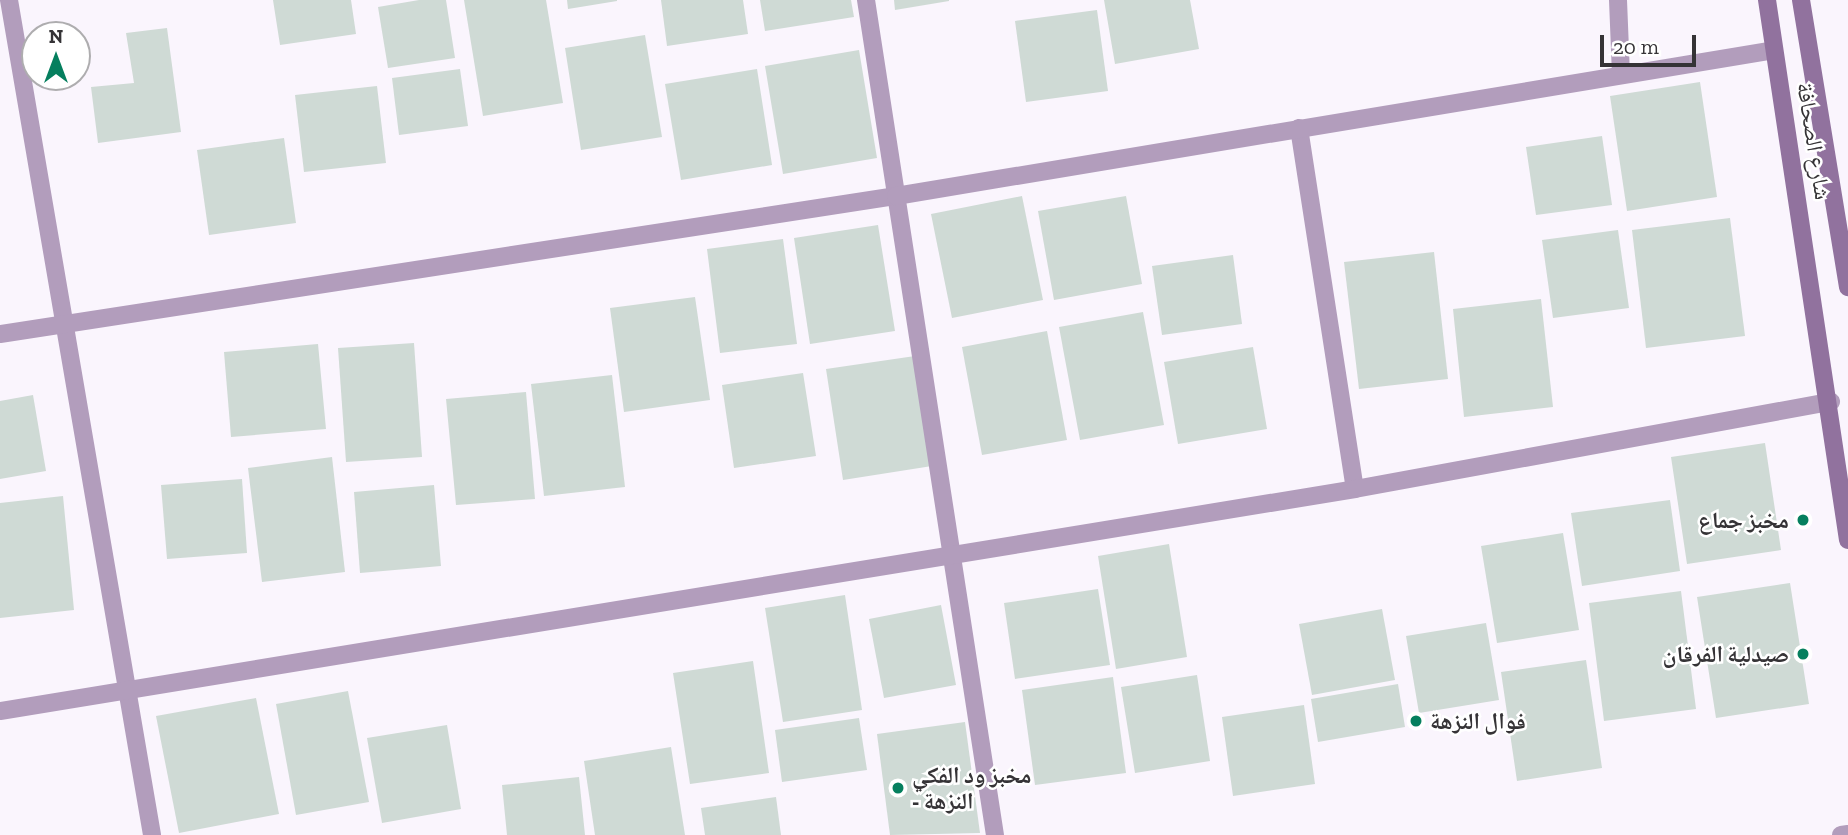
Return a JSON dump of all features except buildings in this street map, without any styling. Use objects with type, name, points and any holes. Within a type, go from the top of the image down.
[{"type":"main road","name":"شارع الصحافة","points":[[1767,0],[1831,402],[1848,540]]},
{"type":"main road","name":"شارع الصحافة","points":[[1801,0],[1848,287]]},
{"type":"street","points":[[9,0],[152,835]]},
{"type":"street","points":[[866,0],[995,835]]},
{"type":"street","points":[[1618,0],[1621,75]]},
{"type":"street","points":[[0,334],[896,196],[1774,50]]},
{"type":"street","points":[[1299,128],[1355,489]]},
{"type":"street","points":[[0,711],[1355,489],[1831,402]]},
{"type":"street","points":[[1841,835],[1848,834]]},
{"type":"place","name":"مخبز جماع","points":[[1803,520]]},
{"type":"place","name":"صيدلية الفرقان","points":[[1803,654]]},
{"type":"place","name":"فوال النزهة","points":[[1416,721]]},
{"type":"place","name":"مخبز ود الفكي - النزهة","points":[[898,788]]}]
